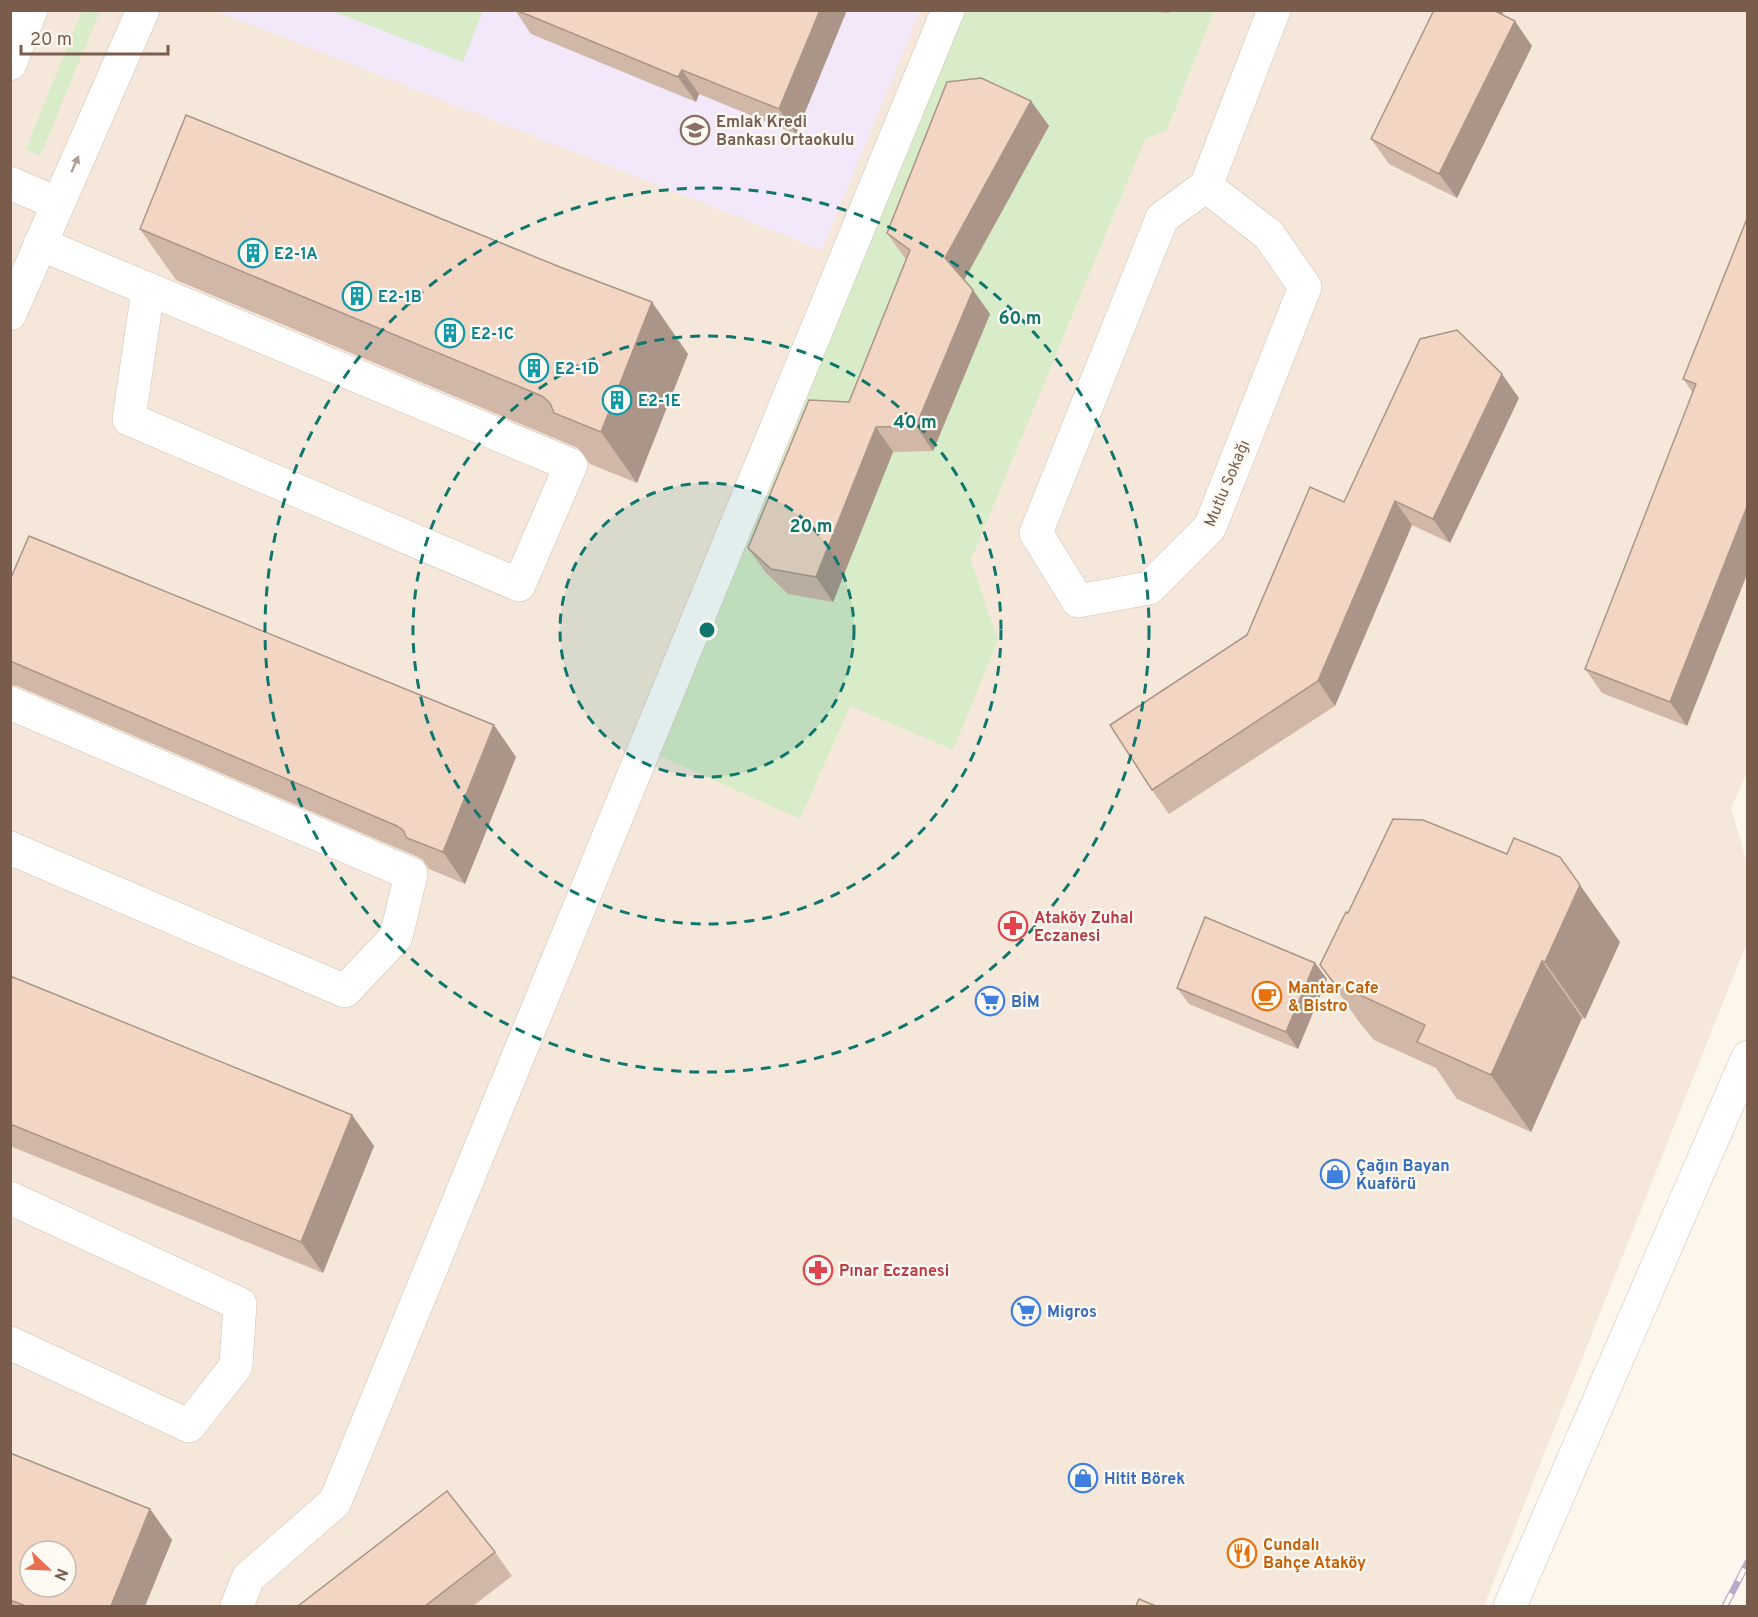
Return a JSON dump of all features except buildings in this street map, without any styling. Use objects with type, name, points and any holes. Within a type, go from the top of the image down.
[{"type":"street","points":[[10,64],[31,10]]},
{"type":"street","points":[[10,314],[143,10]]},
{"type":"street","points":[[237,1606],[248,1578],[335,1502],[948,10]]},
{"type":"street","points":[[1206,186],[1274,10]]},
{"type":"street","points":[[10,183],[58,204]]},
{"type":"street","name":"Mutlu Sokağı","points":[[1206,186],[1269,235],[1305,286],[1210,527],[1149,588],[1078,602],[1036,533],[1162,218],[1206,186]]},
{"type":"street","points":[[40,244],[571,465],[519,585],[129,419],[148,290]]},
{"type":"street","points":[[10,703],[411,874],[396,937],[345,991],[10,848]]},
{"type":"street","points":[[1510,1606],[1748,1057]]},
{"type":"street","points":[[10,1198],[240,1304],[236,1366],[189,1426],[10,1343]]},
{"type":"shaded area","points":[[11,11],[1747,11],[1748,771],[1731,808],[1747,863],[1747,942],[1484,1606],[11,1606]]},
{"type":"shaded area","name":"Emlak Kredi Bankası Ortaokulu","points":[[217,11],[920,11],[822,250]]},
{"type":"green space","points":[[82,11],[100,11],[40,156],[26,149]]},
{"type":"green space","points":[[332,11],[483,11],[463,62]]},
{"type":"green space","points":[[963,11],[1214,11],[1167,130],[1145,139],[971,560],[998,640],[953,750],[850,706],[800,819],[654,753]]},
{"type":"railway","points":[[1725,1606],[1748,1562]]},
{"type":"place","name":"Emlak Kredi Bankası Ortaokulu","points":[[695,130]]},
{"type":"place","name":"E2-1A","points":[[253,253]]},
{"type":"place","name":"E2-1B","points":[[357,296]]},
{"type":"place","name":"E2-1C","points":[[450,333]]},
{"type":"place","name":"E2-1D","points":[[534,368]]},
{"type":"place","name":"E2-1E","points":[[617,400]]},
{"type":"place","name":"Ataköy Zuhal Eczanesi","points":[[1013,926]]},
{"type":"place","name":"Mantar Cafe & Bistro","points":[[1267,996]]},
{"type":"place","name":"BİM","points":[[990,1001]]},
{"type":"place","name":"Çağın Bayan Kuaförü","points":[[1335,1174]]},
{"type":"place","name":"Pınar Eczanesi","points":[[818,1270]]},
{"type":"place","name":"Migros","points":[[1026,1311]]},
{"type":"place","name":"Hitit Börek","points":[[1083,1478]]},
{"type":"place","name":"Cundalı Bahçe Ataköy","points":[[1242,1553]]}]
